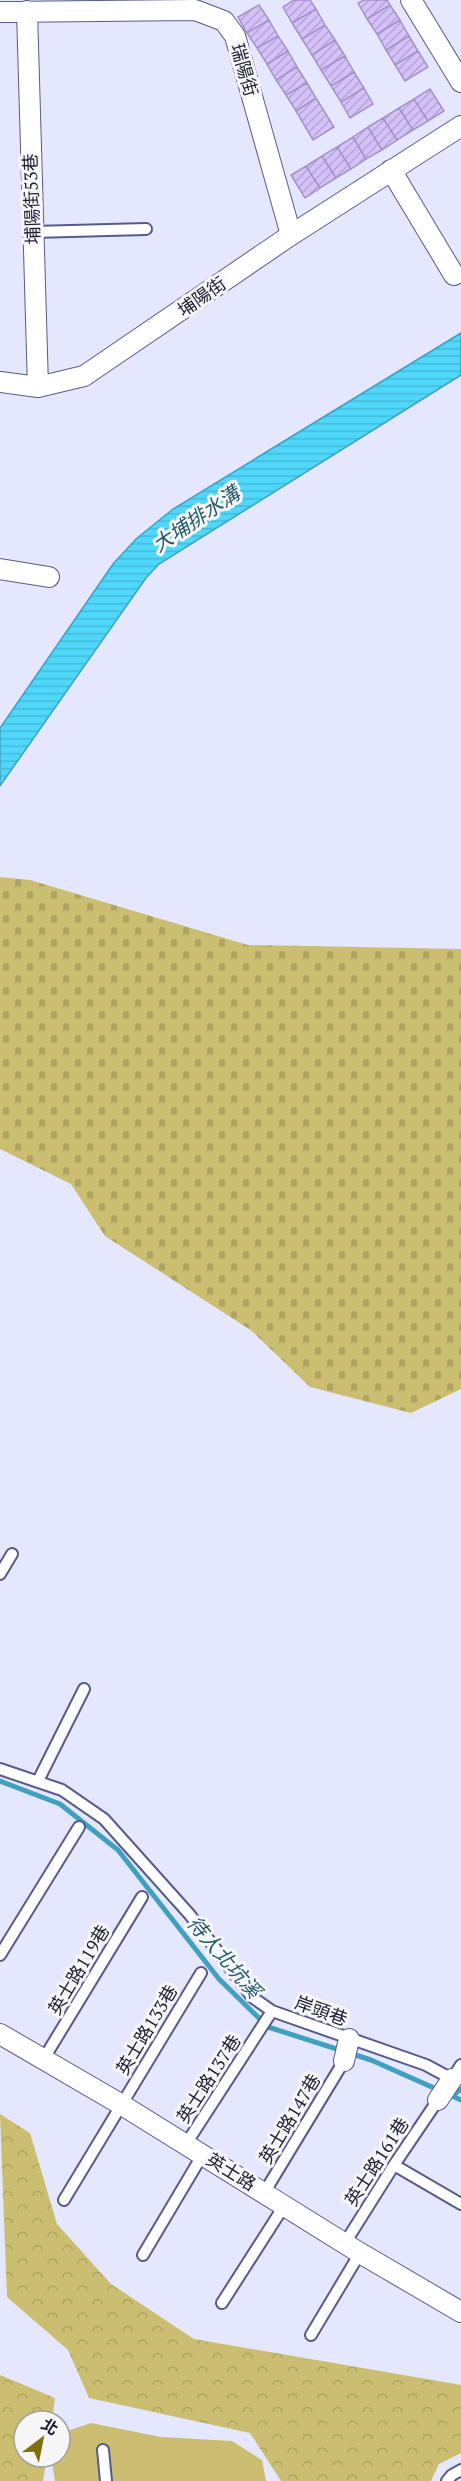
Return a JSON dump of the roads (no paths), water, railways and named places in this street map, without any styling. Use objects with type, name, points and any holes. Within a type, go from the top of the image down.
[{"type":"street","points":[[411,0],[461,82]]},
{"type":"street","name":"瑞陽街","points":[[0,12],[195,10],[224,21],[235,36],[291,236]]},
{"type":"street","name":"埔陽街53巷","points":[[27,11],[38,387]]},
{"type":"street","name":"埔陽街","points":[[0,382],[38,387],[84,376],[291,236],[461,126]]},
{"type":"street","points":[[391,170],[454,275]]},
{"type":"street","points":[[0,569],[49,577]]},
{"type":"street","name":"英士路","points":[[0,2034],[122,2105],[461,2312]]},
{"type":"street","points":[[344,2061],[349,2039]]},
{"type":"street","points":[[438,2100],[458,2076]]},
{"type":"lane","points":[[33,232],[146,229]]},
{"type":"lane","points":[[0,1574],[12,1554]]},
{"type":"lane","points":[[38,1781],[84,1689]]},
{"type":"lane","name":"岸頭巷","points":[[0,1769],[62,1790],[104,1819],[190,1915],[252,1997],[272,2011],[458,2076]]},
{"type":"lane","points":[[0,1955],[79,1827]]},
{"type":"lane","name":"英士路119巷","points":[[43,2060],[142,1897]]},
{"type":"lane","name":"英士路133巷","points":[[64,2200],[201,1973]]},
{"type":"lane","name":"英士路137巷","points":[[186,2144],[272,2011]]},
{"type":"lane","name":"英士路147巷","points":[[264,2193],[344,2061]]},
{"type":"lane","name":"英士路161巷","points":[[311,2335],[394,2165],[438,2100]]},
{"type":"lane","points":[[142,2255],[203,2154]]},
{"type":"lane","points":[[394,2165],[461,2204]]},
{"type":"lane","points":[[222,2303],[284,2206]]},
{"type":"lane","points":[[103,2450],[106,2481]]},
{"type":"lane","points":[[447,2481],[461,2470]]},
{"type":"water","name":"大埔排水溝","points":[[461,333],[461,375],[159,564],[146,578],[0,786],[0,728],[113,564],[136,539],[173,509]]},
{"type":"waterway","name":"待人北坑溪","points":[[0,1781],[60,1804],[118,1850],[219,1979],[268,2027],[371,2060],[461,2100]]},
{"type":"waterway","points":[[452,2096],[461,2089]]}]
